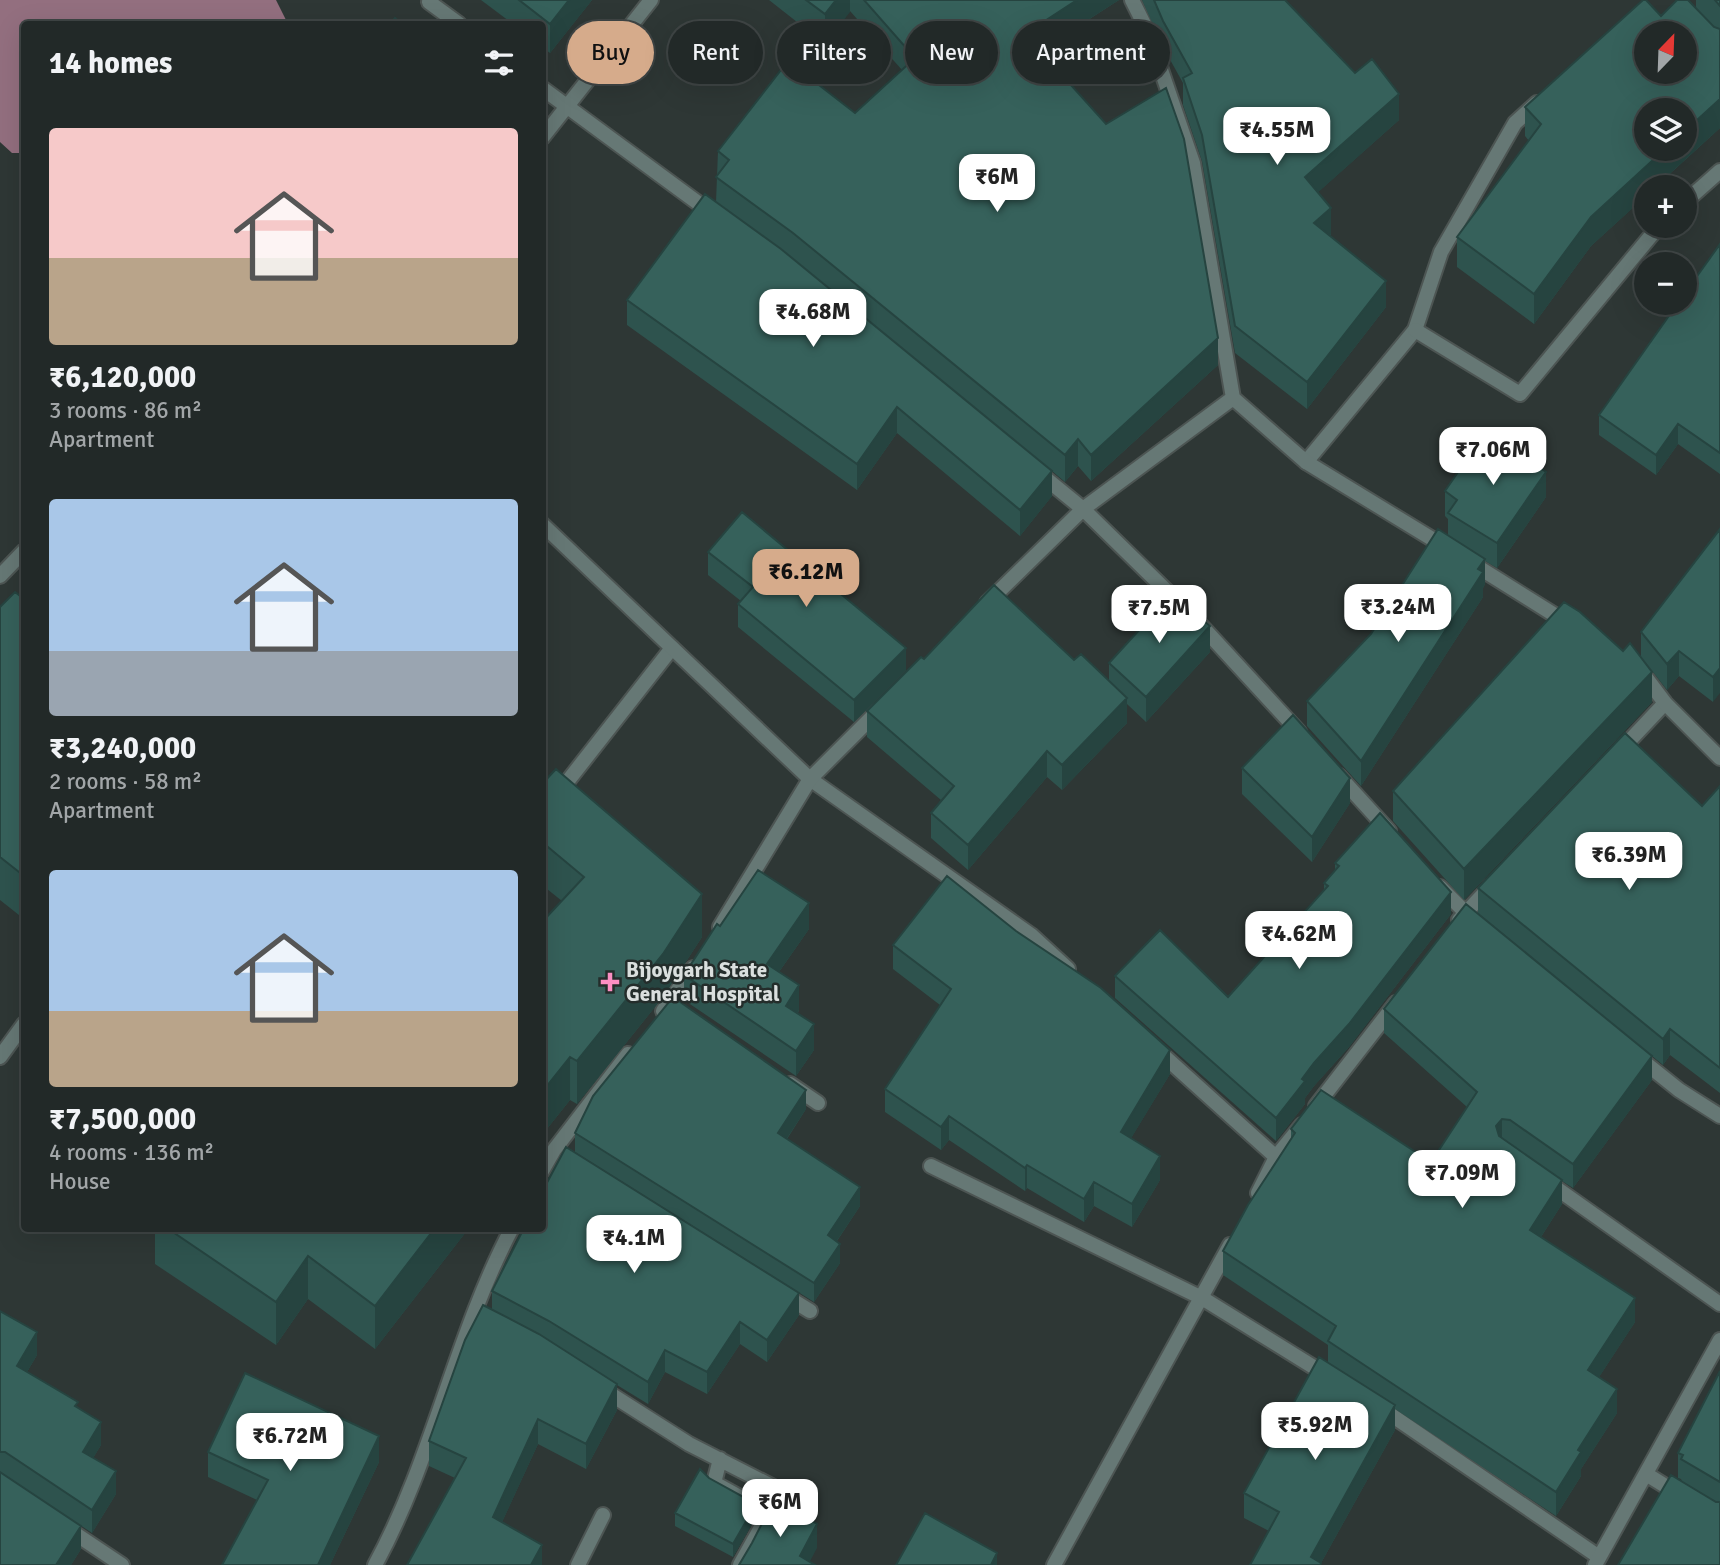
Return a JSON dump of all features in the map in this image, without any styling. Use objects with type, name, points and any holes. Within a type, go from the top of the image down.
[{"type":"street","points":[[546,133],[651,0]]},
{"type":"street","points":[[1132,0],[1148,32],[1193,163],[1233,398],[1306,462],[1580,630]]},
{"type":"street","points":[[430,1],[455,21]]},
{"type":"street","points":[[546,91],[721,219]]},
{"type":"street","points":[[1306,462],[1415,330],[1441,252],[1515,123],[1545,97]]},
{"type":"street","points":[[1697,191],[1720,171]]},
{"type":"street","points":[[1415,330],[1520,394],[1649,238]]},
{"type":"street","points":[[977,612],[1083,509],[1233,398]]},
{"type":"street","points":[[1030,466],[1083,509],[1206,630],[1308,741]]},
{"type":"street","points":[[546,528],[810,779],[1031,935],[1082,982]]},
{"type":"street","points":[[0,576],[21,554]]},
{"type":"street","points":[[546,809],[671,648]]},
{"type":"street","points":[[1625,659],[1637,666],[1665,703],[1720,758]]},
{"type":"street","points":[[713,937],[763,860],[810,779],[888,701]]},
{"type":"street","points":[[1604,768],[1665,703]]},
{"type":"street","points":[[1326,762],[1400,843]]},
{"type":"street","points":[[1427,873],[1464,914],[1486,931]]},
{"type":"street","points":[[1447,936],[1464,914],[1502,875]]},
{"type":"street","points":[[654,1022],[676,1007],[699,959]]},
{"type":"street","points":[[1252,1204],[1276,1157],[1404,991]]},
{"type":"street","points":[[0,1057],[21,1028]]},
{"type":"street","points":[[1143,1037],[1276,1157]]},
{"type":"street","points":[[546,1167],[560,1154],[638,1041]]},
{"type":"street","points":[[1625,1046],[1679,1090],[1720,1116]]},
{"type":"street","points":[[773,1072],[818,1103]]},
{"type":"street","points":[[931,1166],[1202,1298],[1344,1386]]},
{"type":"street","points":[[1539,1176],[1720,1304]]},
{"type":"street","points":[[1054,1565],[1239,1228]]},
{"type":"street","points":[[374,1565],[396,1525],[480,1318],[488,1274],[510,1232]]},
{"type":"street","points":[[775,1289],[810,1311]]},
{"type":"street","points":[[1368,1401],[1597,1561],[1720,1340]]},
{"type":"street","points":[[589,1380],[689,1444],[791,1496]]},
{"type":"street","points":[[720,1460],[714,1483],[769,1513],[740,1565]]},
{"type":"street","points":[[1646,1474],[1688,1500]]},
{"type":"street","points":[[578,1565],[603,1515]]},
{"type":"street","points":[[56,1520],[122,1565]]},
{"type":"shaded area","points":[[0,0],[276,0],[286,21],[21,21],[21,153],[12,153],[0,142]]},
{"type":"building","points":[[519,0],[569,0],[550,24]]},
{"type":"building","points":[[806,0],[836,0],[825,14]]},
{"type":"building","points":[[864,0],[1077,0],[1045,21],[1012,21],[1012,84],[1070,84],[1106,124],[1166,88],[1184,139],[1218,338],[1091,455],[1078,439],[1065,455],[793,233],[716,177],[729,160],[718,151],[777,75],[777,84],[818,84],[855,113],[887,84],[891,84],[891,80],[905,67],[905,84],[998,84],[998,21],[905,21],[905,47],[891,31],[891,21],[882,21]]},
{"type":"building","points":[[1154,0],[1285,0],[1355,73],[1372,59],[1399,94],[1305,177],[1331,208],[1314,223],[1386,281],[1307,382],[1235,326],[1202,135],[1183,78],[1192,73],[1170,34],[1170,21],[1163,21]]},
{"type":"building","points":[[1643,0],[1661,16],[1677,0],[1688,0],[1714,27],[1720,29],[1720,99],[1697,120],[1697,98],[1634,98],[1634,161],[1652,161],[1591,217],[1534,294],[1457,237],[1541,124],[1525,107]]},
{"type":"building","points":[[705,194],[781,249],[1052,471],[1020,510],[897,407],[857,464],[627,300]]},
{"type":"building","points":[[1720,244],[1720,453],[1678,424],[1656,455],[1599,415],[1670,315],[1697,315],[1697,276]]},
{"type":"building","points":[[1487,430],[1546,472],[1497,543],[1448,513],[1457,500],[1445,491]]},
{"type":"building","points":[[742,512],[906,648],[854,700],[738,604],[753,587],[708,552]]},
{"type":"building","points":[[1438,529],[1485,559],[1478,569],[1483,572],[1361,761],[1307,701],[1371,634]]},
{"type":"building","points":[[1720,529],[1720,668],[1713,677],[1679,651],[1667,664],[1641,632]]},
{"type":"building","points":[[994,585],[1074,660],[1081,654],[1127,698],[1062,765],[1047,751],[968,845],[931,813],[954,786],[867,711],[921,657],[924,659]]},
{"type":"building","points":[[15,592],[21,597],[21,874],[0,857],[0,607]]},
{"type":"building","points":[[1173,593],[1210,626],[1146,697],[1109,663]]},
{"type":"building","points":[[1564,602],[1580,612],[1623,651],[1630,643],[1652,672],[1464,869],[1393,791]]},
{"type":"building","points":[[1293,715],[1350,778],[1312,837],[1242,768]]},
{"type":"building","points":[[1625,733],[1702,806],[1720,786],[1720,1068],[1670,1029],[1663,1039],[1478,888]]},
{"type":"building","points":[[556,769],[702,894],[663,954],[577,1061],[570,1057],[546,1087],[546,918],[584,877],[546,845],[546,780]]},
{"type":"building","points":[[1380,813],[1451,892],[1349,1024],[1314,1063],[1302,1079],[1305,1081],[1276,1118],[1115,976],[1160,930],[1228,997],[1328,886],[1324,883],[1339,866],[1335,863]]},
{"type":"building","points":[[758,870],[809,903],[767,964],[799,985],[786,1006],[814,1024],[796,1051],[684,975],[717,924],[720,926]]},
{"type":"building","points":[[947,876],[1016,931],[1101,988],[1170,1050],[1121,1132],[1160,1156],[1132,1204],[1094,1182],[1084,1199],[1027,1165],[1025,1168],[949,1116],[941,1127],[885,1089],[951,989],[893,945]]},
{"type":"building","points":[[1466,904],[1652,1056],[1573,1164],[1510,1120],[1502,1119],[1496,1126],[1499,1136],[1562,1180],[1530,1230],[1635,1298],[1588,1370],[1617,1389],[1578,1450],[1581,1452],[1556,1492],[1328,1341],[1336,1326],[1223,1251],[1248,1205],[1295,1133],[1291,1129],[1321,1090],[1431,1162],[1477,1092],[1384,1009]]},
{"type":"building","points":[[673,997],[806,1090],[778,1133],[860,1187],[828,1235],[840,1244],[814,1283],[575,1133],[593,1096]]},
{"type":"building","points":[[566,1147],[799,1293],[767,1340],[740,1322],[707,1372],[665,1350],[648,1382],[549,1321],[492,1291],[522,1232],[546,1232],[546,1184]]},
{"type":"building","points":[[173,1232],[432,1232],[375,1306],[308,1256],[276,1302]]},
{"type":"building","points":[[483,1305],[539,1334],[617,1384],[586,1444],[538,1419],[493,1517],[542,1545],[531,1565],[407,1565],[466,1458],[429,1441],[465,1340]]},
{"type":"building","points":[[0,1311],[37,1332],[17,1366],[78,1402],[75,1406],[101,1422],[83,1452],[116,1471],[92,1510],[5,1452],[0,1452]]},
{"type":"building","points":[[1319,1357],[1395,1405],[1311,1557],[1321,1563],[1320,1565],[1250,1565],[1279,1512],[1244,1493]]},
{"type":"building","points":[[1720,1371],[1720,1482],[1681,1459],[1683,1455],[1678,1453]]},
{"type":"building","points":[[245,1373],[379,1436],[318,1565],[222,1565],[268,1480],[208,1452]]},
{"type":"building","points":[[700,1469],[709,1478],[756,1504],[733,1544],[675,1513]]},
{"type":"building","points":[[0,1472],[81,1526],[56,1565],[0,1565]]},
{"type":"building","points":[[1671,1475],[1720,1502],[1720,1565],[1618,1565]]},
{"type":"building","points":[[774,1500],[817,1524],[800,1556],[815,1565],[739,1565]]},
{"type":"building","points":[[925,1513],[997,1553],[991,1565],[896,1565]]},
{"type":"place","name":"Bijoygarh State General Hospital","points":[[610,982]]}]
